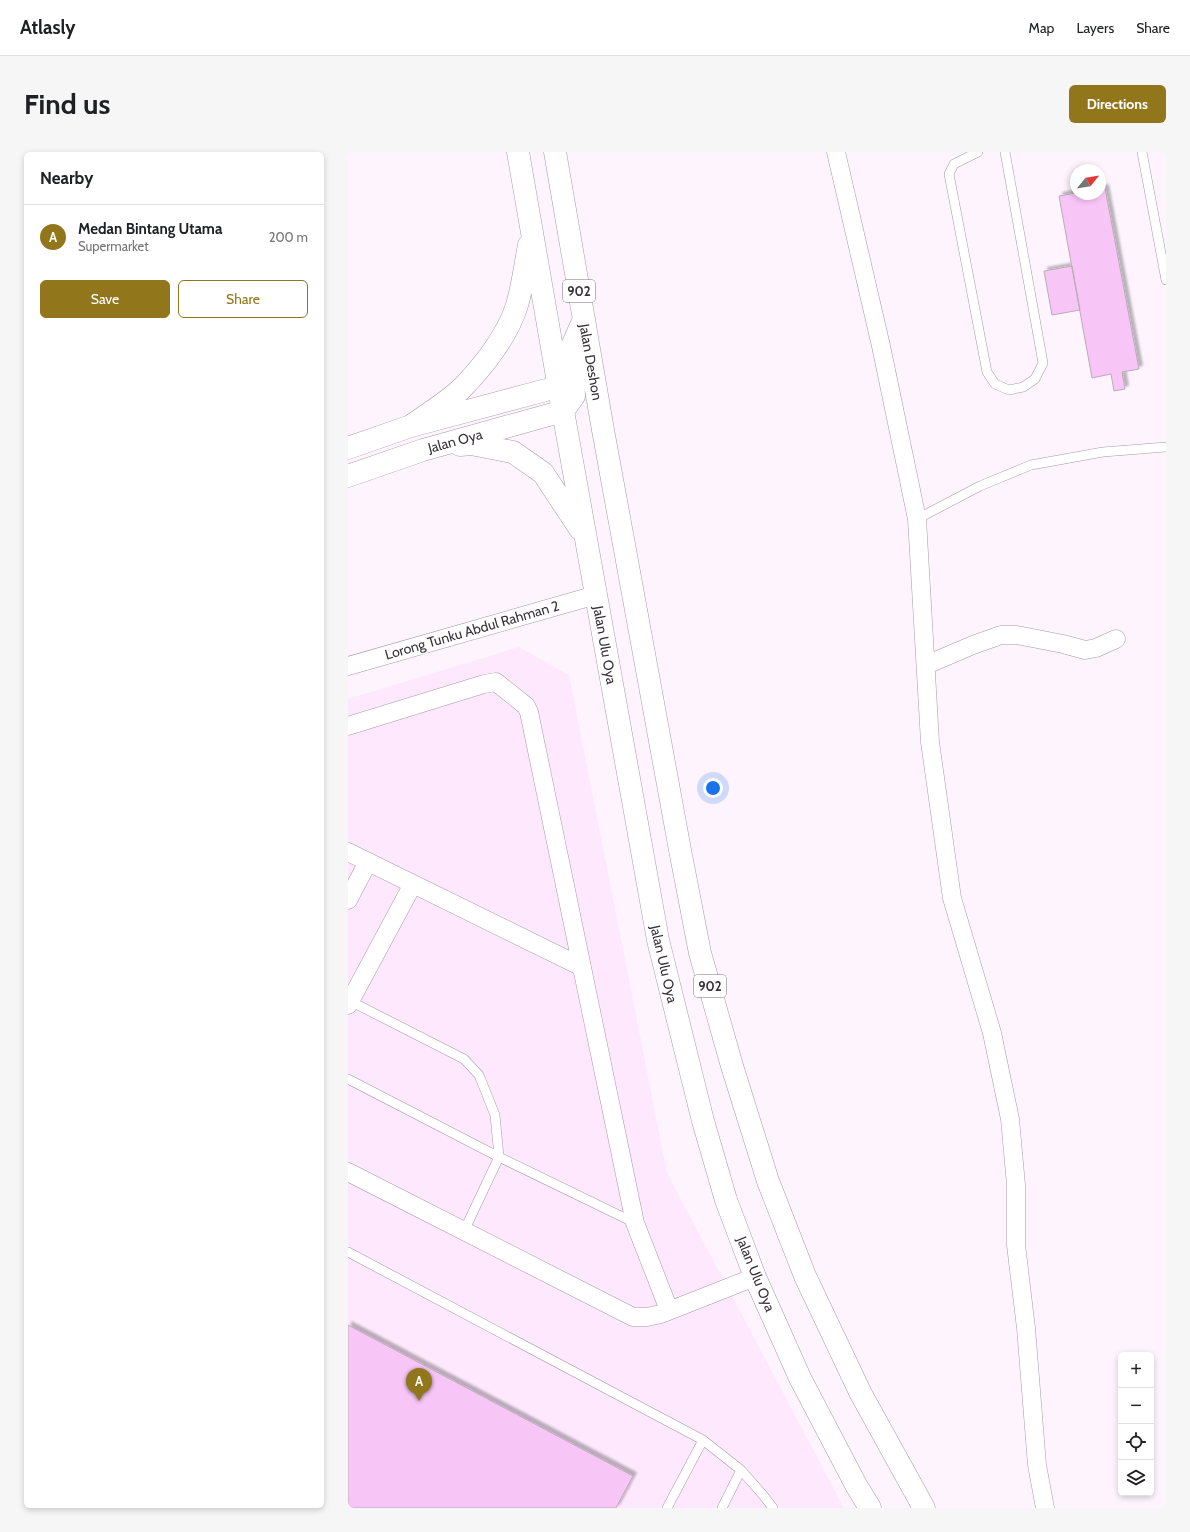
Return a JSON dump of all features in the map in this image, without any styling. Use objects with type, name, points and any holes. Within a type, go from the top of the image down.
[{"type":"main road","name":"902","points":[[518,152],[531,228],[565,398]]},
{"type":"main road","name":"Jalan Deshon","points":[[555,152],[603,430]]},
{"type":"main road","points":[[412,426],[461,390],[489,356],[507,328],[516,306],[522,283],[531,228]]},
{"type":"main road","points":[[584,319],[572,346],[565,398],[603,430]]},
{"type":"main road","name":"Jalan Oya","points":[[348,448],[412,426],[546,390],[565,398]]},
{"type":"main road","name":"Jalan Oya","points":[[348,476],[565,398]]},
{"type":"main road","name":"Jalan Ulu Oya","points":[[565,398],[585,537],[658,940],[703,1121],[726,1200],[756,1277],[800,1378],[870,1508]]},
{"type":"main road","name":"902","points":[[603,430],[678,842],[700,953],[732,1066],[768,1181],[805,1276],[861,1394],[924,1508]]},
{"type":"main road","points":[[423,450],[471,444],[513,452],[543,473],[585,537]]},
{"type":"street","points":[[836,152],[881,346],[917,519],[930,742],[952,898],[992,1033],[1010,1119],[1016,1185],[1016,1244],[1026,1328],[1037,1465],[1045,1508]]},
{"type":"street","name":"Lorong Tunku Abdul Rahman 2","points":[[348,666],[596,595]]},
{"type":"street","points":[[926,665],[1001,635],[1017,635],[1085,650],[1096,648],[1116,639]]},
{"type":"street","points":[[348,726],[484,684],[496,682],[526,706],[529,712],[635,1224],[669,1310]]},
{"type":"street","points":[[348,852],[582,967]]},
{"type":"street","points":[[348,900],[368,862]]},
{"type":"street","points":[[349,1003],[413,884]]},
{"type":"street","points":[[348,1172],[633,1317],[647,1317],[661,1314],[756,1277]]},
{"type":"lane","points":[[978,152],[954,164],[949,174],[987,372],[995,384],[1009,390],[1023,387],[1035,379],[1043,363],[1005,152]]},
{"type":"lane","points":[[1142,152],[1166,280]]},
{"type":"lane","points":[[917,519],[980,486],[1031,465],[1103,452],[1166,447]]},
{"type":"lane","points":[[349,1003],[464,1059],[479,1075],[495,1115],[499,1157],[464,1231]]},
{"type":"lane","points":[[348,1079],[499,1157],[635,1224]]},
{"type":"lane","points":[[348,1252],[703,1440],[741,1470],[763,1495],[772,1508]]},
{"type":"lane","points":[[666,1508],[703,1440]]},
{"type":"lane","points":[[722,1508],[741,1470]]},
{"type":"shaded area","points":[[519,647],[569,675],[667,1173],[844,1508],[348,1508],[348,699]]},
{"type":"building","points":[[1106,193],[1139,369],[1122,372],[1125,389],[1114,391],[1111,374],[1092,378],[1059,196],[1070,194],[1070,200],[1106,200]]},
{"type":"building","points":[[1072,266],[1080,310],[1052,315],[1044,271]]},
{"type":"building","points":[[348,1325],[633,1476],[616,1508],[348,1508]]},
{"type":"place","name":"Medan Bintang Utama","points":[[419,1401]]}]
